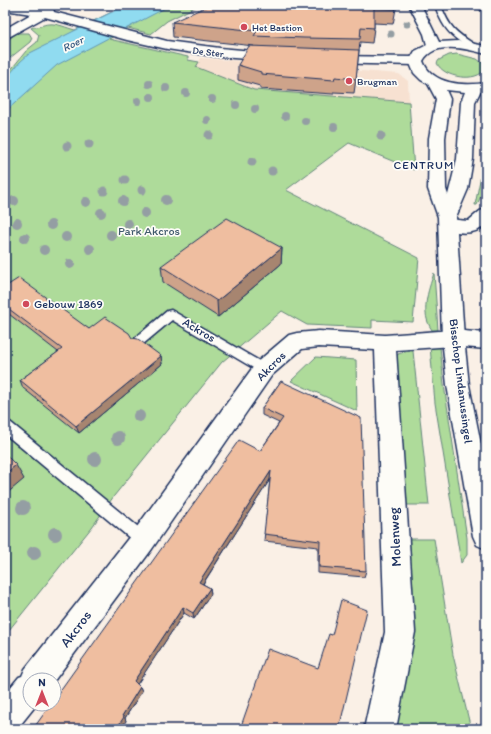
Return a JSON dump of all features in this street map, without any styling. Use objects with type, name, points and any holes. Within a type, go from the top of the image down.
[{"type":"street","points":[[5,35],[29,20],[63,5]]},
{"type":"street","name":"De Ster","points":[[5,6],[44,13],[179,48],[237,55],[289,58]]},
{"type":"street","points":[[417,6],[430,34],[434,47]]},
{"type":"street","points":[[481,88],[452,87],[434,81],[421,73],[418,69],[416,61],[422,52],[434,47],[452,45],[471,46],[486,50]]},
{"type":"street","points":[[312,59],[416,61]]},
{"type":"street","name":"Bisschop Lindanussingel","points":[[434,81],[443,98],[437,138],[437,189],[448,221],[471,340],[458,385],[486,536]]},
{"type":"street","name":"Bisschop Lindanussingel","points":[[448,221],[459,189],[465,159],[468,102],[470,95],[481,88]]},
{"type":"street","points":[[448,221],[472,226],[486,215]]},
{"type":"street","name":"Akcros","points":[[42,672],[143,540],[264,369],[298,341],[319,339],[385,343],[471,340]]},
{"type":"street","name":"Molenweg","points":[[380,729],[400,632],[385,343]]},
{"type":"street","points":[[5,719],[22,698]]},
{"type":"lane","points":[[438,5],[441,14],[453,35],[471,46]]},
{"type":"lane","name":"Ackros","points":[[138,342],[171,314],[264,369]]},
{"type":"lane","points":[[5,426],[143,540]]},
{"type":"shaded area","points":[[201,58],[399,74],[408,81],[409,102],[254,90],[196,67]]},
{"type":"green space","name":"Park Akcros","points":[[126,5],[199,5],[167,21],[151,34],[128,28],[109,39],[188,57],[188,60],[199,62],[196,67],[254,90],[409,102],[414,170],[349,143],[286,190],[419,258],[413,322],[372,320],[372,328],[307,325],[282,311],[222,362],[5,635],[5,77],[26,51],[37,42],[39,35],[31,28],[52,24],[75,30]]},
{"type":"green space","points":[[17,33],[29,33],[32,38],[30,42],[5,62],[5,42]]},
{"type":"green space","points":[[457,54],[477,59],[485,65],[485,69],[475,76],[460,77],[440,68],[437,63],[439,60],[449,55]]},
{"type":"green space","points":[[486,150],[486,184],[477,205],[475,205]]},
{"type":"green space","points":[[434,273],[438,330],[432,330],[426,316],[426,302]]},
{"type":"green space","points":[[430,346],[440,347],[444,385],[467,538],[467,555],[461,563],[435,403]]},
{"type":"green space","points":[[413,351],[429,505],[403,505],[395,360],[398,354]]},
{"type":"green space","points":[[316,357],[356,360],[357,411],[291,381]]},
{"type":"green space","points":[[405,539],[434,539],[453,655],[471,729],[391,729]]},
{"type":"water","name":"Roer","points":[[126,5],[171,5],[57,65],[5,112],[5,80],[20,62],[30,53]]},
{"type":"building","name":"Het Bastion","points":[[210,5],[396,5],[396,9],[374,8],[374,28],[361,27],[360,39],[254,36],[257,31],[172,22]]},
{"type":"building","points":[[249,46],[359,50],[356,79],[335,77],[334,80],[261,74],[261,72],[238,65]]},
{"type":"building","points":[[227,218],[282,248],[217,301],[161,266]]},
{"type":"building","points":[[19,278],[89,329],[105,317],[129,333],[132,338],[138,339],[161,356],[76,426],[20,380],[62,349],[5,306],[5,287]]},
{"type":"building","points":[[281,381],[361,418],[366,571],[319,567],[320,541],[264,534],[271,471],[199,582],[210,588],[193,613],[183,607],[134,681],[140,687],[122,716],[124,717],[116,729],[33,729],[45,712],[62,712],[62,688],[239,440],[260,451],[283,418],[262,408]]},
{"type":"building","points":[[5,454],[16,465],[5,474]]},
{"type":"building","points":[[341,600],[367,610],[339,729],[240,729],[268,649],[318,668],[329,634],[332,635]]},
{"type":"place","name":"Het Bastion","points":[[244,27]]},
{"type":"place","name":"Brugman","points":[[349,81]]},
{"type":"place","name":"Gebouw 1869","points":[[26,304]]},
{"type":"district","name":"CENTRUM","points":[[424,165]]}]
